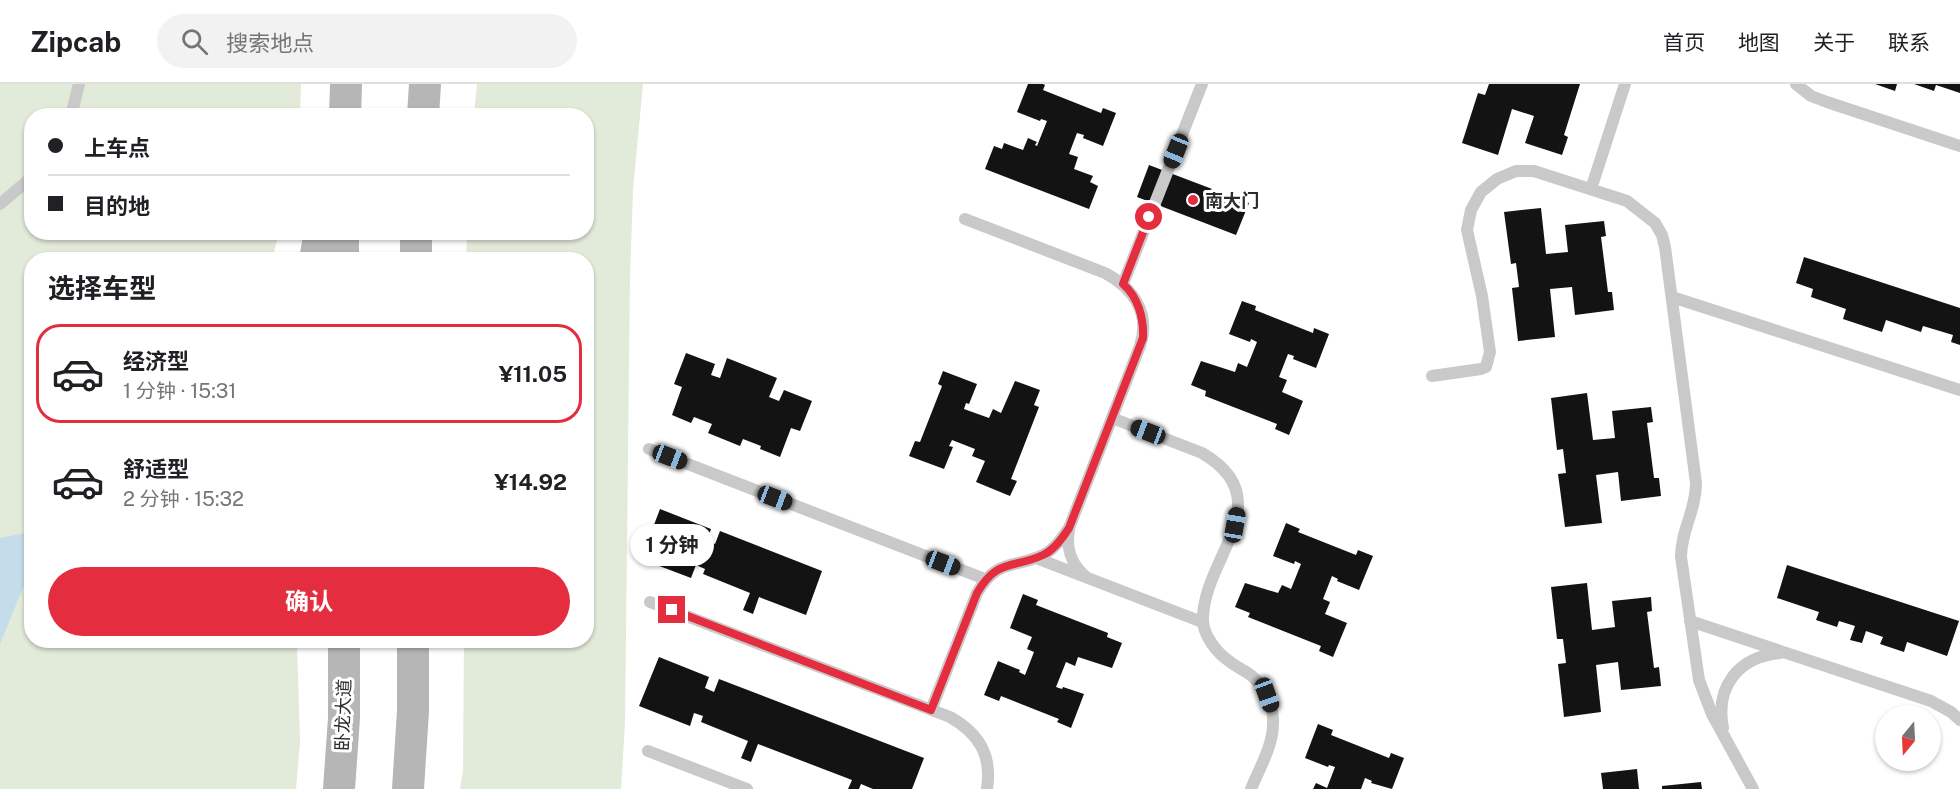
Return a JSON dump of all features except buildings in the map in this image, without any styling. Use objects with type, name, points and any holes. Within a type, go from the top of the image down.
[{"type":"main road","points":[[424,108],[425,84]]},
{"type":"main road","name":"卧龙大道","points":[[339,789],[344,718],[344,648]]},
{"type":"main road","points":[[408,789],[413,711],[413,648]]},
{"type":"lane","points":[[73,108],[79,84]]},
{"type":"lane","points":[[1123,284],[1202,84]]},
{"type":"lane","points":[[1591,189],[1625,84]]},
{"type":"lane","points":[[1796,84],[1811,96],[1960,146]]},
{"type":"lane","points":[[1432,376],[1481,369],[1489,362],[1490,352],[1482,296],[1467,230],[1471,210],[1481,192],[1497,179],[1516,171],[1534,171],[1627,201],[1656,223],[1665,247],[1696,483],[1694,509],[1681,548],[1699,680],[1712,714],[1753,789]]},
{"type":"lane","points":[[0,204],[24,184]]},
{"type":"lane","points":[[931,710],[977,593],[985,579],[1009,564],[1044,555],[1054,547],[1069,528],[1140,346],[1143,327],[1136,299],[1130,290],[1105,273],[965,219]]},
{"type":"lane","points":[[1672,297],[1960,390]]},
{"type":"lane","points":[[1112,417],[1202,453],[1224,469],[1237,493],[1238,510],[1235,525],[1208,592],[1202,622],[1217,650],[1229,662],[1256,679],[1267,695],[1272,709],[1271,740],[1251,789]]},
{"type":"lane","points":[[649,449],[985,579]]},
{"type":"lane","points":[[1069,528],[1068,549],[1081,572],[1089,579]]},
{"type":"lane","points":[[1036,558],[1202,622]]},
{"type":"lane","points":[[650,602],[963,724],[983,749],[989,774],[987,789]]},
{"type":"lane","points":[[1690,621],[1931,701],[1951,711],[1960,720]]},
{"type":"lane","points":[[1724,735],[1721,702],[1726,686],[1737,671],[1754,658],[1786,653]]},
{"type":"lane","points":[[648,751],[747,789]]},
{"type":"green space","points":[[0,84],[301,84],[300,108],[24,108],[24,240],[277,240],[274,252],[24,252],[24,648],[297,648],[300,742],[296,789],[0,789]]},
{"type":"green space","points":[[477,84],[643,84],[633,190],[630,277],[625,722],[621,789],[460,789],[463,771],[464,648],[594,648],[594,252],[466,252],[467,240],[594,240],[594,108],[475,108]]},
{"type":"water","points":[[24,533],[24,585],[0,644],[0,538]]},
{"type":"place","name":"南大门","points":[[1193,200]]},
{"type":"route","points":[[672,610],[931,710],[977,593],[985,579],[1009,564],[1044,555],[1054,547],[1069,528],[1143,338],[1141,314],[1136,299],[1123,284],[1149,217]]}]
